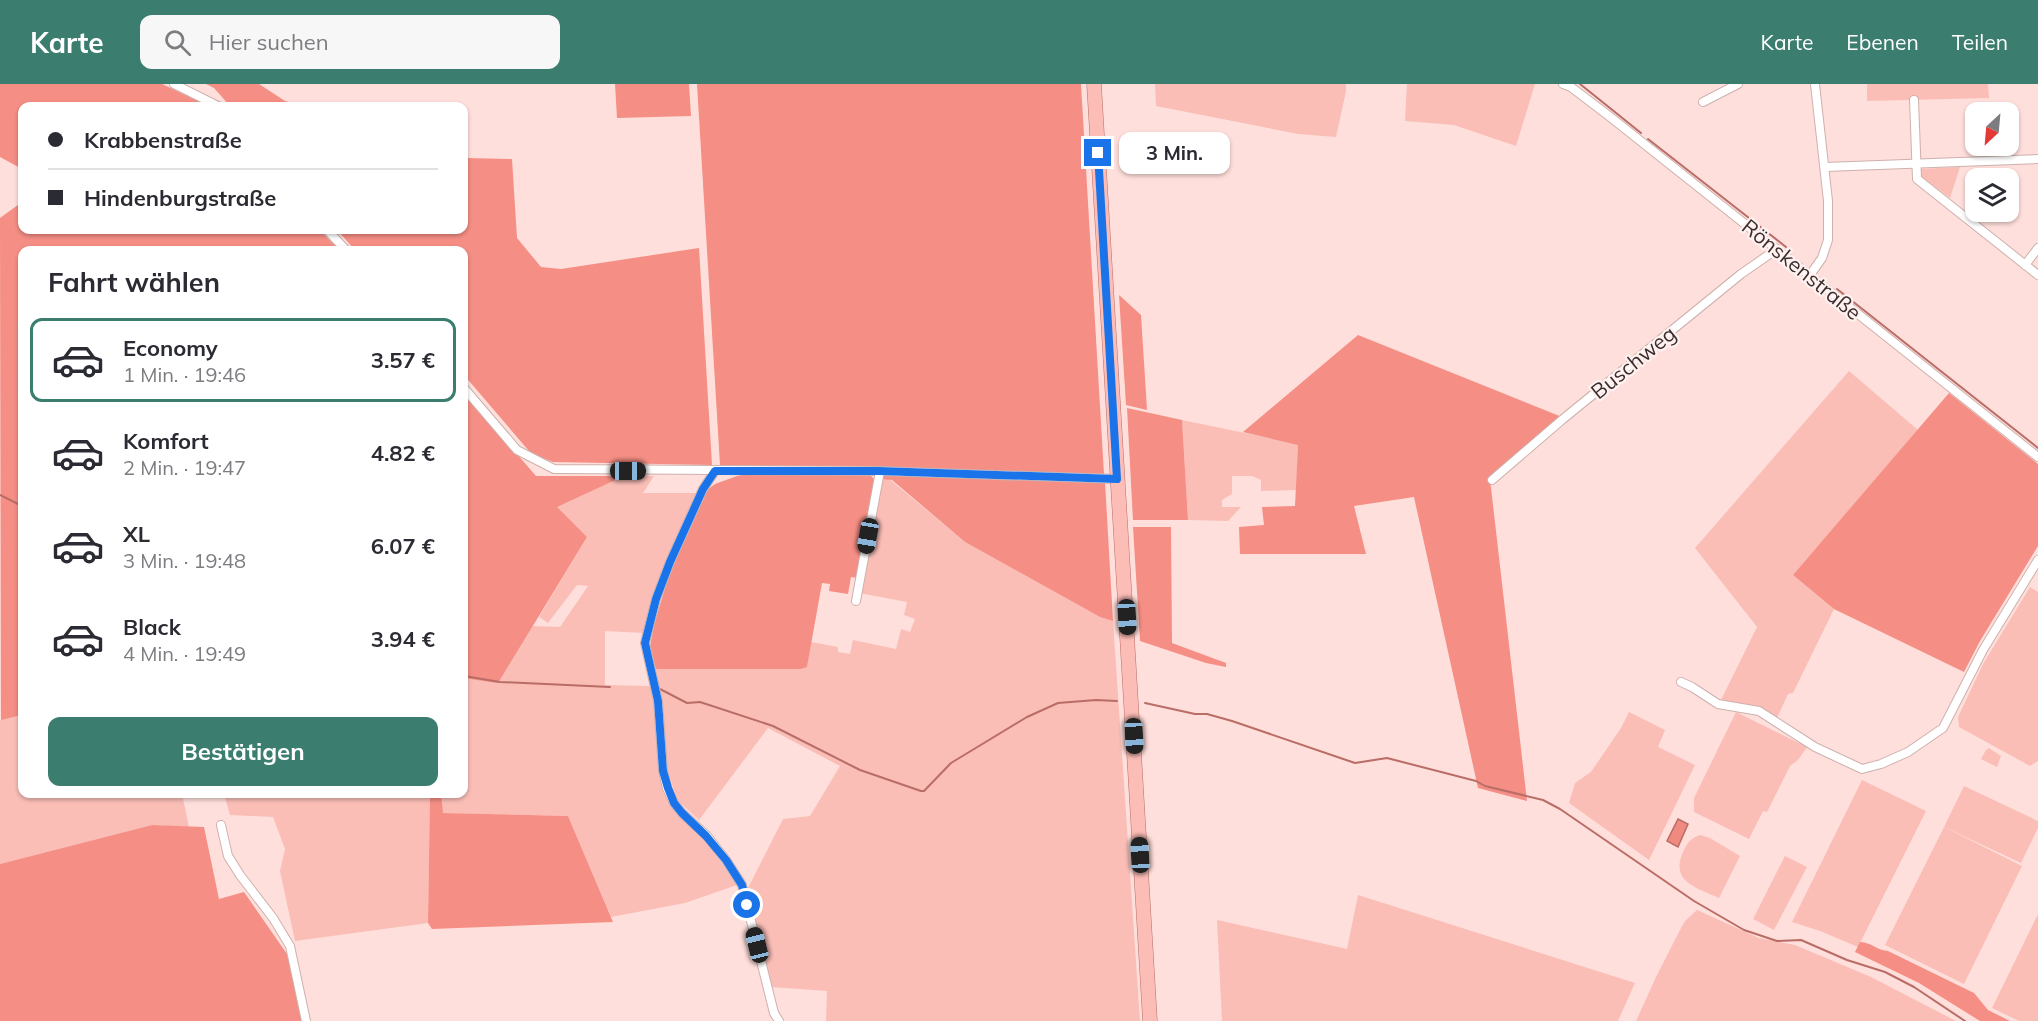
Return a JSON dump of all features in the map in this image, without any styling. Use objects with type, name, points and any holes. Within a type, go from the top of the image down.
[{"type":"main road","points":[[1094,84],[1150,1021]]},
{"type":"street","points":[[174,84],[210,102]]},
{"type":"street","name":"Rönskenstraße","points":[[1563,84],[1571,87],[1609,116],[2038,457]]},
{"type":"street","points":[[1703,102],[1738,84]]},
{"type":"street","points":[[1810,275],[1822,258],[1828,240],[1828,201],[1815,84]]},
{"type":"street","points":[[1914,100],[1917,179],[2038,275]]},
{"type":"street","points":[[1825,167],[2038,159]]},
{"type":"street","points":[[331,234],[342,246]]},
{"type":"street","points":[[2025,265],[2038,248]]},
{"type":"street","name":"Buschweg","points":[[1492,480],[1732,282],[1777,249]]},
{"type":"street","points":[[468,393],[517,450],[554,469],[879,471],[1117,479]]},
{"type":"street","points":[[715,471],[703,489],[670,562],[656,599],[645,643],[658,701],[663,771],[668,788],[674,803],[726,860],[742,885],[774,1014],[779,1021]]},
{"type":"street","points":[[856,601],[879,471]]},
{"type":"street","points":[[1681,682],[1718,704],[1760,711],[1815,747],[1862,769],[1881,764],[1908,752],[1942,728],[1983,650],[2038,560]]},
{"type":"street","points":[[221,825],[228,856],[273,918],[290,946],[306,1021]]},
{"type":"shaded area","points":[[0,84],[162,84],[200,102],[18,102],[18,167],[0,157]]},
{"type":"shaded area","points":[[206,84],[259,84],[289,102],[226,102],[214,88]]},
{"type":"shaded area","points":[[615,84],[689,84],[691,116],[617,118]]},
{"type":"shaded area","points":[[697,84],[1081,84],[1104,474],[720,465]]},
{"type":"shaded area","points":[[1155,84],[1346,84],[1346,91],[1336,137],[1298,134],[1156,106]]},
{"type":"shaded area","points":[[1407,84],[1535,84],[1516,146],[1454,125],[1405,121]]},
{"type":"shaded area","points":[[1867,84],[1988,84],[1989,98],[1867,101]]},
{"type":"shaded area","points":[[468,158],[512,159],[517,238],[541,267],[561,269],[699,248],[712,465],[553,462],[529,451],[468,380],[468,246],[351,246],[341,234],[468,234]]},
{"type":"shaded area","points":[[1960,167],[1950,198],[1921,176],[1921,169]]},
{"type":"shaded area","points":[[18,205],[18,234],[324,234],[335,246],[18,246],[18,716],[1,720],[0,218]]},
{"type":"shaded area","points":[[1119,295],[1141,315],[1147,410],[1126,405]]},
{"type":"shaded area","points":[[1358,335],[1562,417],[1490,479],[1527,801],[1478,788],[1414,497],[1354,506],[1366,554],[1240,554],[1239,527],[1264,525],[1262,507],[1295,506],[1298,445],[1243,432]]},
{"type":"shaded area","points":[[1849,371],[1918,430],[1793,575],[1834,609],[1793,693],[1788,694],[1777,718],[1720,702],[1757,627],[1695,548]]},
{"type":"shaded area","points":[[1949,393],[2038,464],[2038,546],[1980,641],[1964,672],[1834,609],[1793,575]]},
{"type":"shaded area","points":[[468,398],[536,476],[624,476],[557,507],[587,537],[497,683],[468,679]]},
{"type":"shaded area","points":[[1127,408],[1182,420],[1188,520],[1133,520]]},
{"type":"shaded area","points":[[1182,420],[1298,444],[1296,490],[1261,491],[1261,480],[1252,476],[1232,476],[1232,494],[1222,500],[1222,507],[1241,507],[1228,521],[1188,520]]},
{"type":"shaded area","points":[[752,473],[868,473],[876,481],[859,578],[851,577],[848,594],[829,591],[830,584],[822,583],[807,667],[801,669],[656,669],[649,652],[654,625],[669,575],[700,503],[707,490],[715,484]]},
{"type":"shaded area","points":[[882,474],[1105,482],[1113,621],[1100,617],[965,542],[892,480],[882,479]]},
{"type":"shaded area","points":[[624,476],[654,476],[643,493],[696,493],[667,560],[644,633],[605,631],[605,685],[649,686],[654,692],[659,775],[667,799],[706,841],[737,885],[685,903],[611,917],[568,816],[442,813],[441,798],[468,798],[468,678],[500,680],[533,626],[560,627],[588,586],[577,585],[548,623],[539,617],[587,537],[556,507]]},
{"type":"shaded area","points":[[888,478],[965,542],[1100,617],[1113,621],[1140,1021],[826,1021],[827,991],[771,987],[747,890],[783,819],[810,816],[840,766],[768,728],[699,820],[677,800],[667,769],[656,669],[801,669],[807,666],[811,642],[838,647],[838,652],[850,654],[853,640],[896,649],[901,629],[910,632],[915,619],[904,615],[907,602],[859,593],[882,479]]},
{"type":"shaded area","points":[[1133,527],[1171,527],[1172,643],[1226,663],[1226,667],[1206,663],[1140,641]]},
{"type":"shaded area","points":[[2030,587],[2038,592],[2038,761],[2030,766],[1959,727],[1958,717],[1983,664]]},
{"type":"shaded area","points":[[1629,712],[1665,730],[1658,747],[1695,765],[1649,860],[1569,803],[1575,783],[1591,772],[1621,728]]},
{"type":"shaded area","points":[[1736,712],[1807,747],[1798,760],[1790,766],[1767,812],[1763,811],[1749,839],[1694,812],[1694,798]]},
{"type":"shaded area","points":[[18,716],[18,798],[183,798],[189,827],[152,825],[0,864],[0,720]]},
{"type":"shaded area","points":[[1989,748],[2001,756],[1997,767],[1981,759]]},
{"type":"shaded area","points":[[1862,780],[1926,811],[1858,947],[1792,922]]},
{"type":"shaded area","points":[[1964,786],[2038,821],[2038,828],[2021,863],[1944,827]]},
{"type":"shaded area","points":[[225,798],[430,798],[428,923],[295,941],[280,871],[285,849],[273,817],[230,815]]},
{"type":"shaded area","points":[[430,798],[441,798],[443,813],[568,816],[613,922],[432,929],[428,923]]},
{"type":"shaded area","points":[[1678,819],[1688,824],[1678,847],[1667,841]]},
{"type":"shaded area","points":[[152,825],[204,827],[219,899],[244,892],[287,954],[302,1021],[0,1021],[0,864]]},
{"type":"shaded area","points":[[1944,827],[2022,866],[1964,984],[1885,945]]},
{"type":"shaded area","points":[[1700,835],[1710,838],[1740,856],[1719,898],[1694,887],[1683,877],[1680,870],[1680,861],[1685,847],[1692,839]]},
{"type":"shaded area","points":[[1785,856],[1807,867],[1774,930],[1753,919]]},
{"type":"shaded area","points":[[1358,895],[1635,983],[1618,1021],[1222,1021],[1217,920],[1347,949]]},
{"type":"shaded area","points":[[1697,910],[1759,938],[1795,945],[1871,977],[1956,1021],[1636,1021],[1681,928]]},
{"type":"shaded area","points":[[2038,914],[2038,1021],[2019,1021],[1992,1008]]},
{"type":"shaded area","points":[[1860,942],[1888,951],[1974,993],[1988,1010],[2010,1021],[1980,1021],[1919,983],[1855,952]]},
{"type":"waterway","points":[[1580,84],[1641,133]]},
{"type":"waterway","points":[[1648,139],[1786,247]]},
{"type":"waterway","points":[[1837,289],[2038,448]]},
{"type":"waterway","points":[[0,495],[18,504]]},
{"type":"waterway","points":[[468,677],[500,682],[610,687]]},
{"type":"waterway","points":[[660,689],[687,703],[700,702],[773,726],[860,770],[921,791],[924,791],[951,763],[1027,717],[1058,703],[1117,701]]},
{"type":"waterway","points":[[1145,703],[1232,721],[1355,763],[1387,758],[1543,800],[1560,809],[1694,901],[1744,930],[1777,941],[1801,940],[1847,960],[1885,972],[1914,987],[1965,1021]]},
{"type":"route","points":[[747,905],[742,885],[726,860],[695,824],[682,813],[674,803],[668,788],[663,771],[658,701],[645,643],[656,599],[703,489],[715,471],[879,471],[1117,479],[1098,153]]}]
